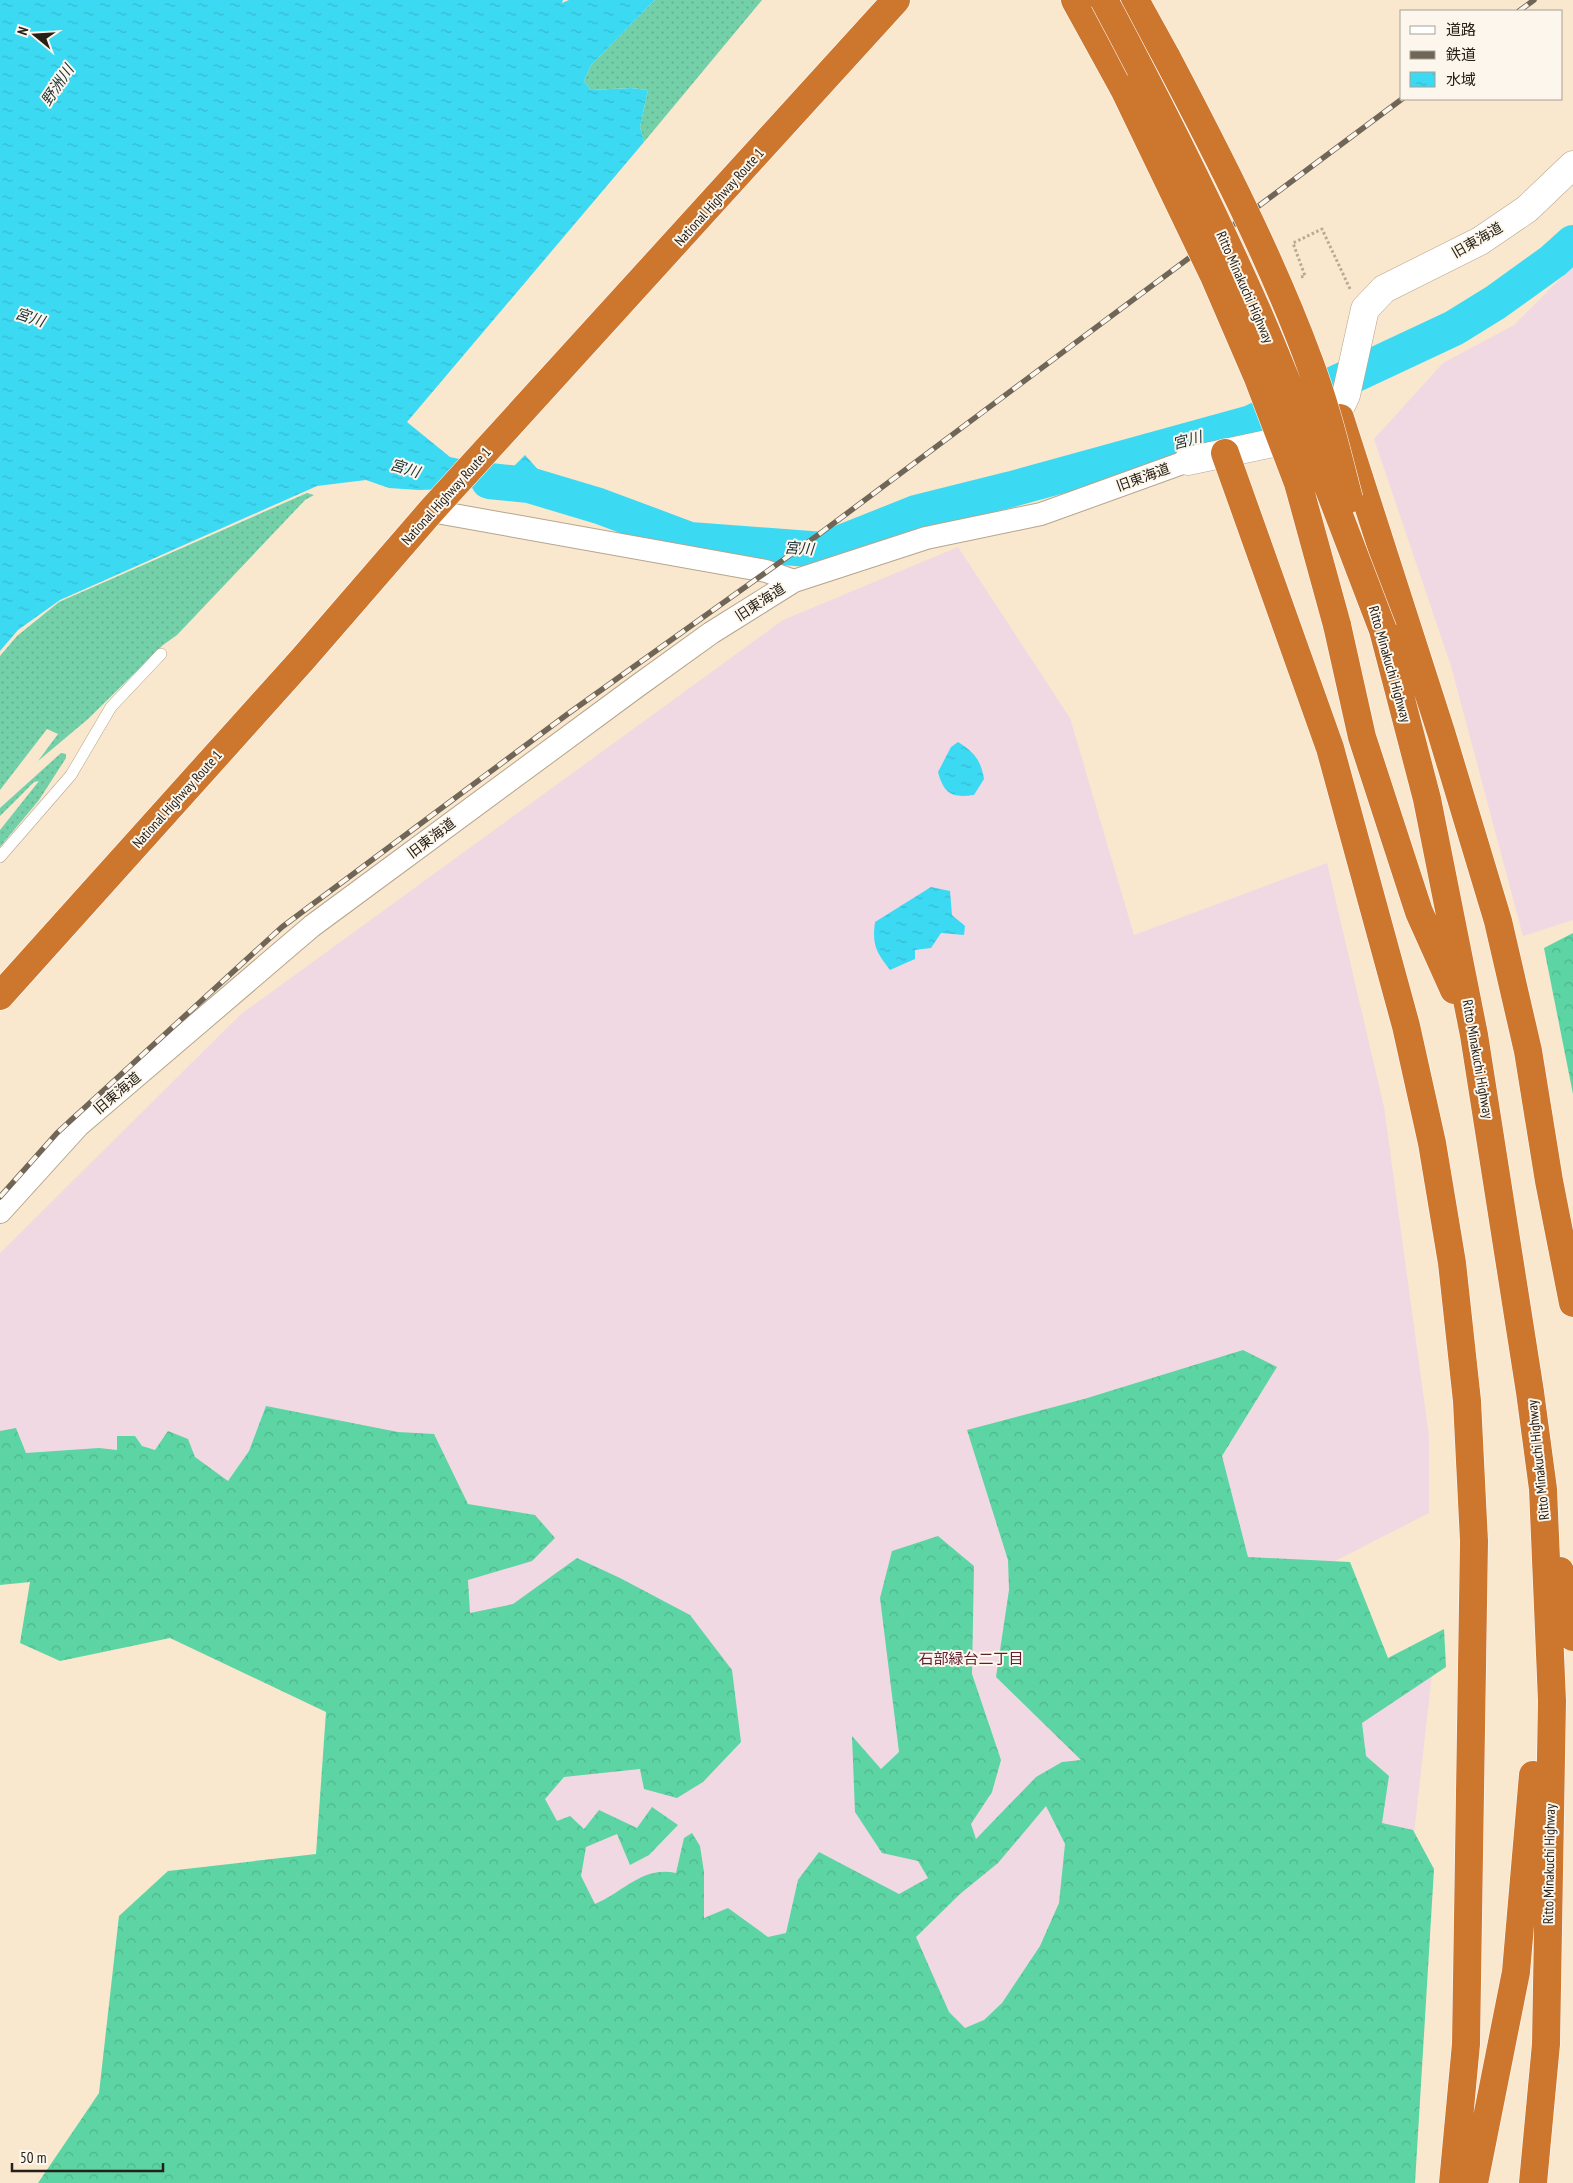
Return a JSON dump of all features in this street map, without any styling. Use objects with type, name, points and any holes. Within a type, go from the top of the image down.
[{"type":"highway","name":"National Highway Route 1","points":[[0,996],[302,660],[437,504],[896,0]]},
{"type":"highway","points":[[1075,0],[1124,89],[1214,276],[1258,378],[1298,483],[1337,626],[1362,737],[1419,912],[1474,1035]]},
{"type":"highway","name":"Ritto Minakuchi Highway","points":[[1104,0],[1204,194],[1258,312],[1304,424],[1383,630],[1427,799],[1474,1035],[1530,1392],[1543,1489],[1552,1721],[1546,2044],[1533,2183]]},
{"type":"highway","points":[[1135,0],[1219,157],[1309,360],[1326,413],[1383,630]]},
{"type":"highway","points":[[1343,401],[1498,921],[1528,1051],[1549,1181],[1573,1303]]},
{"type":"highway","points":[[1225,453],[1332,758],[1406,1026],[1432,1143],[1452,1263],[1466,1401],[1474,1541],[1466,2044],[1453,2183]]},
{"type":"highway","points":[[1543,1489],[1573,1637]]},
{"type":"highway","points":[[1474,2183],[1517,1962],[1532,1804],[1543,1489]]},
{"type":"street","name":"旧東海道","points":[[0,1212],[78,1126],[312,926],[636,687],[711,634],[794,580],[926,538],[1041,514],[1188,461],[1315,434],[1343,401],[1365,309],[1384,289],[1480,241],[1527,209],[1573,165]]},
{"type":"street","points":[[437,504],[766,572],[794,580]]},
{"type":"lane","points":[[0,858],[71,775],[110,707],[161,654]]},
{"type":"path","points":[[1305,276],[1293,243],[1322,229],[1353,295]]},
{"type":"shaded area","points":[[1573,266],[1573,920],[1523,936],[1451,666],[1374,439],[1443,363],[1514,325]]},
{"type":"shaded area","points":[[958,547],[1070,718],[1134,935],[1327,863],[1384,1107],[1429,1436],[1429,1513],[1296,1581],[1360,1684],[1434,1656],[1406,1905],[711,2183],[346,1559],[0,1506],[0,1253],[240,1015],[783,620]]},
{"type":"green space","points":[[655,0],[762,0],[644,142],[640,127],[648,90],[631,88],[591,90],[584,81],[591,65]]},
{"type":"green space","points":[[307,493],[314,495],[305,500],[177,635],[163,645],[88,719],[38,761],[58,734],[47,729],[0,790],[0,656],[17,636],[59,602]]},
{"type":"green space","points":[[61,753],[66,754],[66,758],[39,800],[0,847],[0,830],[39,781],[34,782],[0,816],[0,808]]},
{"type":"green space","points":[[1573,933],[1573,1094],[1544,948]]},
{"type":"green space","points":[[1243,1350],[1277,1367],[1222,1456],[1248,1557],[1350,1562],[1388,1658],[1444,1629],[1446,1667],[1362,1723],[1366,1756],[1389,1776],[1382,1823],[1413,1830],[1434,1869],[1415,2183],[38,2183],[99,2093],[119,1916],[168,1871],[316,1854],[326,1712],[170,1638],[60,1661],[20,1643],[30,1582],[0,1585],[0,1431],[16,1428],[26,1453],[99,1448],[117,1450],[117,1436],[135,1436],[142,1446],[155,1450],[168,1431],[188,1439],[195,1457],[228,1481],[249,1451],[266,1406],[398,1432],[434,1434],[468,1504],[535,1515],[555,1538],[532,1561],[468,1580],[470,1613],[513,1604],[577,1558],[620,1578],[690,1615],[732,1670],[741,1742],[703,1782],[677,1798],[644,1789],[640,1769],[564,1777],[545,1799],[557,1821],[570,1816],[584,1829],[599,1810],[637,1828],[652,1807],[678,1825],[649,1855],[630,1865],[617,1834],[586,1847],[581,1876],[595,1904],[634,1881],[653,1873],[676,1873],[684,1838],[692,1833],[700,1846],[704,1872],[704,1918],[728,1908],[768,1937],[786,1933],[798,1880],[819,1852],[899,1894],[928,1878],[918,1861],[882,1853],[855,1812],[852,1736],[881,1769],[899,1752],[880,1598],[892,1551],[938,1536],[974,1566],[972,1674],[1001,1760],[992,1792],[971,1824],[976,1839],[1036,1777],[1062,1762],[1081,1760],[996,1677],[1009,1590],[1008,1560],[967,1430],[1084,1399]],"holes":[[[1046,1806],[1065,1844],[1059,1903],[1040,1946],[1002,2003],[984,2020],[965,2028],[949,2012],[916,1937],[960,1894],[998,1863]]]},
{"type":"water","name":"野洲川","points":[[0,0],[563,0],[562,3],[569,0],[655,0],[591,65],[584,81],[591,90],[631,88],[648,90],[640,127],[644,142],[407,422],[450,457],[510,470],[525,455],[542,474],[535,495],[477,488],[419,490],[389,488],[366,480],[317,486],[60,600],[18,630],[0,651]]},
{"type":"water","points":[[958,742],[976,757],[983,772],[984,779],[974,795],[960,796],[950,793],[946,790],[940,779],[938,772],[951,747]]},
{"type":"water","points":[[931,887],[950,891],[952,915],[965,926],[964,935],[941,933],[931,948],[915,950],[915,959],[890,970],[876,948],[874,937],[875,922]]},
{"type":"waterway","name":"宮川","points":[[489,481],[529,485],[599,506],[690,540],[823,550],[916,513],[1012,489],[1251,423],[1454,328],[1496,302],[1553,261],[1573,243]]},
{"type":"railway","points":[[1520,10],[1534,0]]},
{"type":"railway","points":[[0,1197],[57,1133],[282,927],[569,713],[818,535],[1401,100]]},
{"type":"district","name":"石部緑台二丁目","points":[[971,1658]]}]
